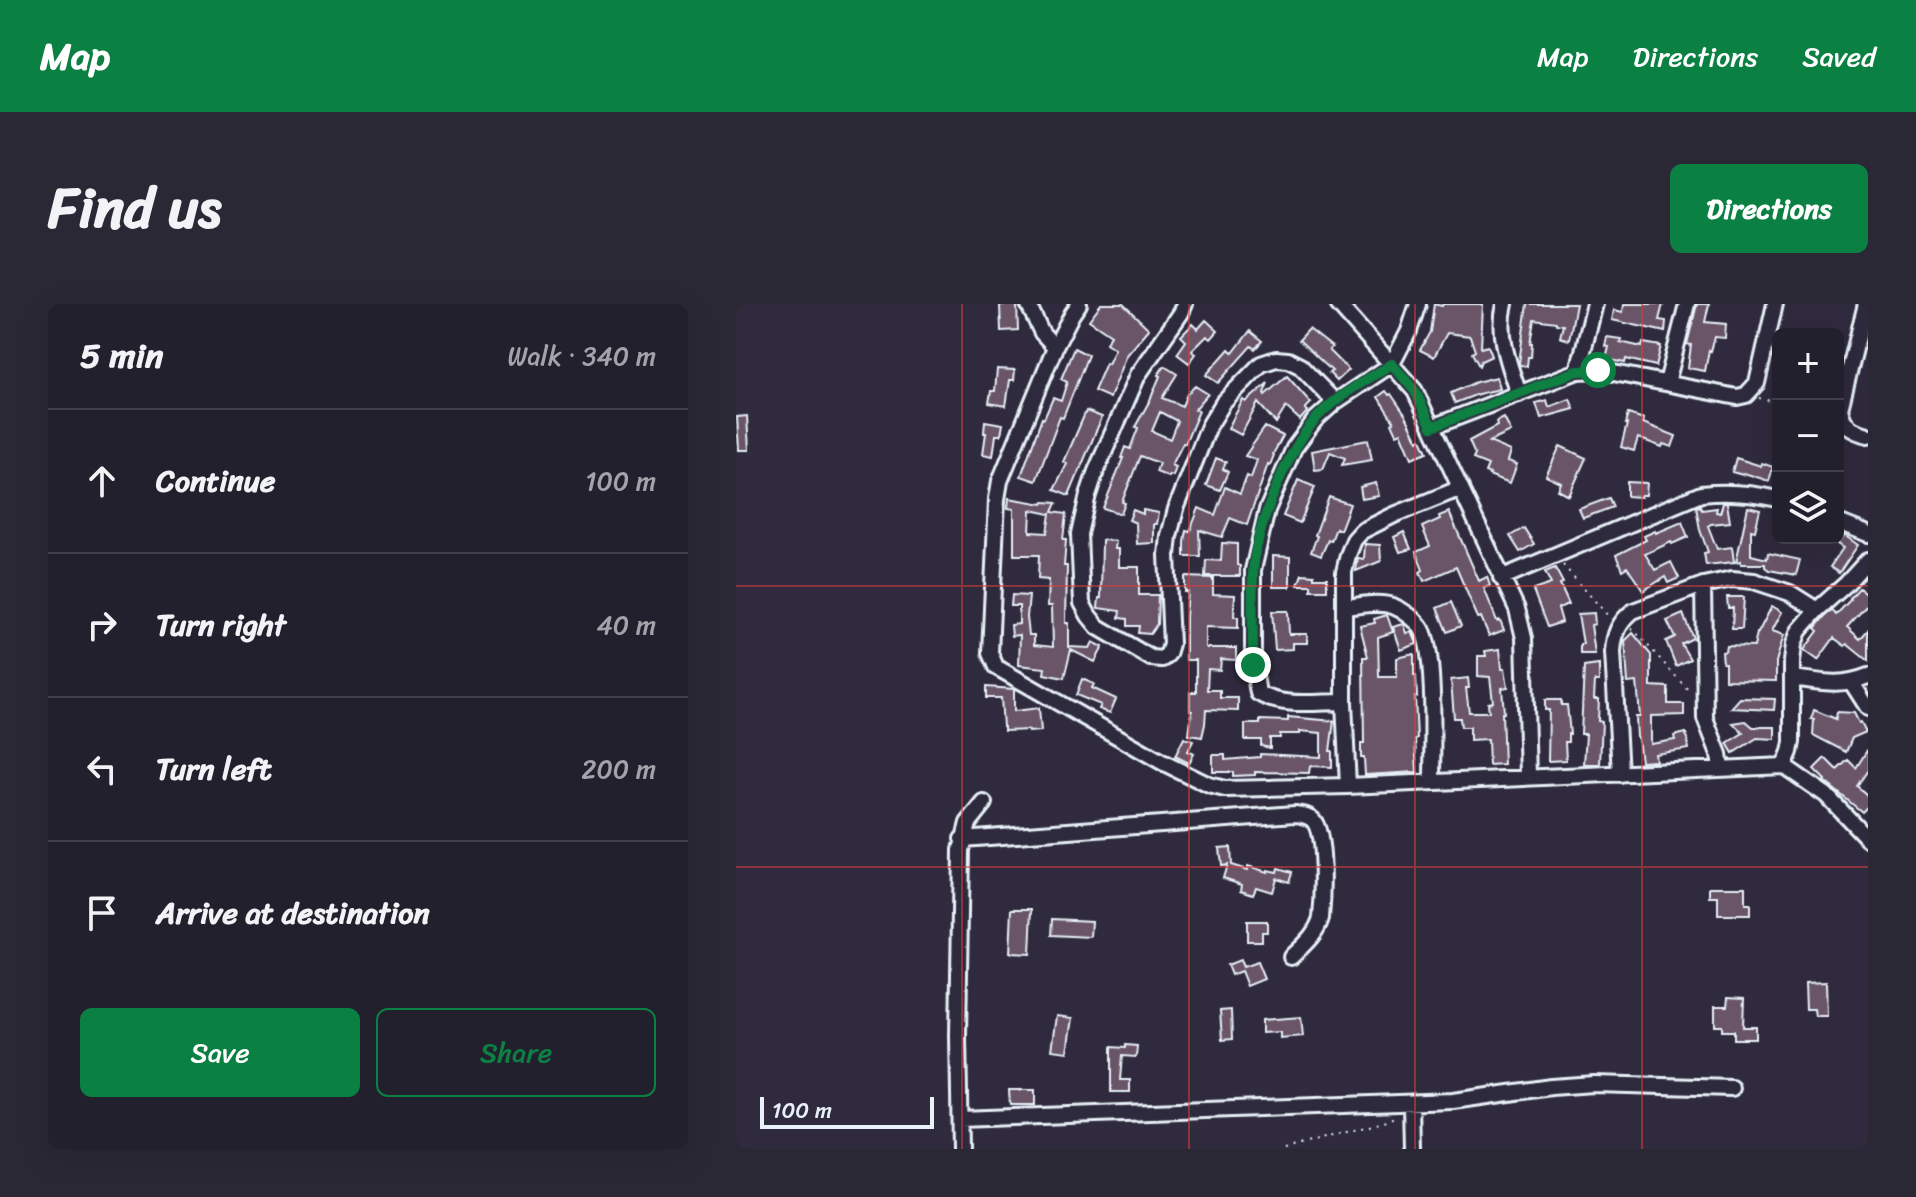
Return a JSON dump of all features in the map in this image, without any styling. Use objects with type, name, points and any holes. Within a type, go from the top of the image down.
[{"type":"street","points":[[1028,304],[1042,333],[1055,347]]},
{"type":"street","points":[[1079,304],[1055,347],[1005,467],[997,499],[990,653],[996,667],[1162,762],[1209,785],[1225,789],[1784,766],[1826,795],[1868,839]]},
{"type":"street","points":[[1185,304],[1138,375],[1088,495],[1079,534],[1080,579],[1082,603],[1098,627],[1151,658],[1162,659],[1168,654],[1171,644],[1167,555],[1176,509],[1209,426],[1223,403],[1261,364],[1276,359],[1300,366],[1335,402]]},
{"type":"street","points":[[1338,304],[1415,391],[1517,609],[1524,638],[1528,777]]},
{"type":"street","points":[[1344,702],[1282,702],[1268,700],[1258,693],[1253,665],[1253,570],[1267,510],[1294,448],[1315,420],[1335,402],[1392,364],[1409,331],[1418,304]]},
{"type":"street","points":[[1505,304],[1501,332],[1519,394]]},
{"type":"street","points":[[1578,371],[1595,304]]},
{"type":"street","points":[[1667,383],[1687,304]]},
{"type":"street","points":[[1432,427],[1578,371],[1598,370],[1737,397],[1746,395],[1757,383],[1775,304]]},
{"type":"street","points":[[1866,304],[1840,409],[1845,425],[1852,431],[1868,435]]},
{"type":"street","points":[[1348,786],[1344,702],[1344,572],[1348,555],[1362,531],[1461,488]]},
{"type":"street","points":[[1501,578],[1701,494],[1746,493],[1772,498]]},
{"type":"street","points":[[1844,524],[1868,534]]},
{"type":"street","points":[[1784,766],[1792,742],[1794,644],[1799,631],[1868,560]]},
{"type":"street","points":[[1620,774],[1614,638],[1621,623],[1633,611],[1703,585],[1732,579],[1754,581],[1790,593],[1817,610]]},
{"type":"street","points":[[1703,585],[1705,718],[1721,768]]},
{"type":"street","points":[[1344,607],[1380,604],[1394,607],[1421,627],[1427,640],[1431,665],[1432,782]]},
{"type":"street","points":[[1793,678],[1834,684],[1852,683],[1868,676]]},
{"type":"street","points":[[1852,683],[1868,708]]},
{"type":"street","points":[[960,1149],[958,1036],[962,839],[968,823],[984,803]]},
{"type":"street","points":[[962,839],[1295,814],[1306,816],[1319,829],[1321,842],[1321,918],[1309,939],[1291,957]]},
{"type":"street","points":[[960,1119],[1405,1103],[1476,1099],[1551,1087],[1594,1084],[1732,1088]]},
{"type":"street","points":[[1405,1103],[1412,1149]]},
{"type":"path","points":[[1746,395],[1772,402]]},
{"type":"path","points":[[1555,556],[1705,708]]},
{"type":"path","points":[[1284,1149],[1391,1120],[1405,1103]]},
{"type":"building","points":[[1101,304],[1123,304],[1149,329],[1127,355],[1110,398],[1094,391],[1115,349],[1106,343],[1111,335],[1089,320]]},
{"type":"building","points":[[1434,304],[1483,304],[1481,348],[1488,346],[1492,356],[1481,361],[1479,366],[1472,353],[1475,351],[1470,336],[1447,333],[1434,357],[1420,350],[1430,332]]},
{"type":"building","points":[[1527,304],[1576,304],[1569,340],[1560,337],[1563,325],[1534,319],[1531,357],[1528,357],[1527,366],[1519,363]]},
{"type":"building","points":[[1624,304],[1663,304],[1659,320],[1666,321],[1665,332],[1612,320],[1614,310],[1623,312]]},
{"type":"building","points":[[1697,304],[1709,304],[1705,322],[1726,324],[1725,338],[1715,337],[1709,350],[1705,371],[1688,368],[1691,345],[1687,344]]},
{"type":"building","points":[[1000,305],[1017,305],[1018,330],[1001,331]]},
{"type":"building","points":[[1206,320],[1218,331],[1211,339],[1207,336],[1192,351],[1196,354],[1189,363],[1177,354],[1186,341],[1181,336],[1193,324],[1198,329]]},
{"type":"building","points":[[1309,329],[1332,347],[1329,350],[1349,370],[1337,381],[1329,373],[1332,371],[1299,340]]},
{"type":"building","points":[[1250,331],[1262,341],[1255,349],[1251,346],[1218,383],[1206,375],[1229,349],[1233,353]]},
{"type":"building","points":[[1607,337],[1642,347],[1643,343],[1661,346],[1656,366],[1626,359],[1625,363],[1606,359],[1609,347],[1605,346]]},
{"type":"building","points":[[1074,348],[1088,355],[1063,418],[1060,417],[1036,481],[1021,476],[1042,418],[1053,398],[1061,401],[1067,382],[1061,379]]},
{"type":"building","points":[[1164,366],[1177,374],[1162,398],[1182,406],[1195,386],[1208,394],[1195,409],[1199,411],[1172,465],[1176,467],[1173,476],[1156,472],[1159,463],[1140,456],[1122,502],[1125,503],[1121,514],[1103,508],[1125,447],[1130,449],[1138,428],[1135,427],[1150,400]],"holes":[[[1160,412],[1177,421],[1170,439],[1152,431]]]},
{"type":"building","points":[[997,369],[1015,370],[1014,380],[1010,380],[1006,406],[989,403],[991,391],[995,391]]},
{"type":"building","points":[[1287,376],[1311,403],[1300,420],[1286,407],[1276,423],[1258,403],[1241,435],[1228,428],[1243,400],[1246,402],[1268,383],[1265,395]]},
{"type":"building","points":[[1497,377],[1500,389],[1455,403],[1451,393]]},
{"type":"building","points":[[1386,391],[1406,416],[1427,452],[1412,458],[1401,432],[1397,434],[1394,422],[1378,397]]},
{"type":"building","points":[[1570,399],[1574,409],[1541,418],[1536,403],[1547,400],[1549,407]]},
{"type":"building","points":[[1086,411],[1102,417],[1069,496],[1054,490]]},
{"type":"building","points":[[1628,414],[1676,436],[1672,447],[1663,444],[1662,447],[1638,438],[1634,451],[1621,447]]},
{"type":"building","points":[[747,416],[749,450],[739,450],[737,417]]},
{"type":"building","points":[[1504,418],[1511,432],[1489,442],[1511,451],[1508,461],[1517,464],[1510,483],[1485,472],[1488,465],[1473,459],[1475,455],[1469,441],[1497,426],[1496,422]]},
{"type":"building","points":[[985,421],[1003,424],[1001,435],[996,435],[993,456],[983,454]]},
{"type":"building","points":[[1265,427],[1283,436],[1268,464],[1247,525],[1230,518],[1222,537],[1199,530],[1200,556],[1184,556],[1186,530],[1190,531],[1199,508],[1215,515],[1225,487],[1240,494],[1247,476],[1251,478],[1257,460],[1245,456]]},
{"type":"building","points":[[1368,440],[1372,460],[1342,465],[1345,458],[1330,452],[1323,469],[1315,470],[1312,451]]},
{"type":"building","points":[[1560,446],[1586,458],[1569,496],[1558,490],[1561,483],[1546,476]]},
{"type":"building","points":[[1216,458],[1226,462],[1223,469],[1228,472],[1220,490],[1206,485]]},
{"type":"building","points":[[1736,458],[1772,467],[1769,481],[1732,472]]},
{"type":"building","points":[[1298,480],[1315,487],[1300,523],[1283,516]]},
{"type":"building","points":[[1627,482],[1647,483],[1646,495],[1627,496]]},
{"type":"building","points":[[1376,483],[1379,496],[1362,499],[1360,487]]},
{"type":"building","points":[[1329,497],[1350,504],[1340,530],[1336,528],[1321,556],[1311,552]]},
{"type":"building","points":[[1009,498],[1056,503],[1052,512],[1066,514],[1063,540],[1066,540],[1064,566],[1067,566],[1066,623],[1069,623],[1069,647],[1090,648],[1093,642],[1103,647],[1095,662],[1071,650],[1064,678],[1044,674],[1045,668],[1019,665],[1020,635],[1012,636],[1011,625],[1019,624],[1019,606],[1011,606],[1012,595],[1029,596],[1027,617],[1029,635],[1034,635],[1034,645],[1053,647],[1052,606],[1048,606],[1049,580],[1038,579],[1039,555],[1014,555],[1014,509],[1008,508]],"holes":[[[1031,510],[1050,514],[1047,533],[1030,532]]]},
{"type":"building","points":[[1609,498],[1613,507],[1583,518],[1579,509]]},
{"type":"building","points":[[1723,503],[1727,503],[1730,522],[1708,526],[1717,549],[1732,547],[1734,562],[1706,565],[1704,553],[1708,552],[1696,507],[1700,506],[1702,510],[1717,508],[1716,512],[1720,513]]},
{"type":"building","points":[[1748,507],[1760,510],[1755,531],[1751,530],[1751,555],[1767,559],[1768,553],[1800,560],[1796,575],[1769,570],[1765,564],[1736,562]]},
{"type":"building","points":[[1133,510],[1143,514],[1143,510],[1159,513],[1157,524],[1154,524],[1154,543],[1137,544],[1136,523],[1129,520]]},
{"type":"building","points":[[1449,512],[1479,581],[1487,577],[1490,586],[1484,588],[1497,621],[1500,620],[1504,630],[1489,636],[1456,567],[1424,581],[1420,572],[1423,570],[1416,552],[1430,546],[1422,527]]},
{"type":"building","points":[[1682,522],[1688,537],[1645,554],[1655,570],[1671,562],[1679,578],[1668,583],[1665,577],[1643,591],[1627,567],[1622,570],[1616,555],[1646,540],[1644,536]]},
{"type":"building","points":[[1524,528],[1534,544],[1520,552],[1510,536]]},
{"type":"building","points":[[1404,532],[1411,549],[1400,552],[1394,537]]},
{"type":"building","points":[[1844,535],[1858,545],[1839,573],[1830,567],[1843,548],[1837,544],[1844,544]]},
{"type":"building","points":[[1102,540],[1116,541],[1119,567],[1139,567],[1139,595],[1158,595],[1157,624],[1150,634],[1138,633],[1139,626],[1127,626],[1127,619],[1119,618],[1120,611],[1098,608],[1101,598]]},
{"type":"building","points":[[1222,543],[1237,544],[1240,576],[1205,576],[1206,560],[1221,561]]},
{"type":"building","points":[[1365,544],[1380,545],[1381,561],[1356,571],[1358,558],[1364,559]]},
{"type":"building","points":[[1273,556],[1290,557],[1290,587],[1273,587]]},
{"type":"building","points":[[1555,568],[1569,604],[1558,608],[1562,622],[1547,627],[1533,590],[1551,584],[1545,572]]},
{"type":"building","points":[[1302,574],[1327,578],[1327,590],[1311,590],[1311,585],[1298,585]]},
{"type":"building","points":[[1185,577],[1213,578],[1213,594],[1235,595],[1234,617],[1238,617],[1238,628],[1206,627],[1206,648],[1236,648],[1236,660],[1221,659],[1220,670],[1208,669],[1207,690],[1220,690],[1220,698],[1238,698],[1238,711],[1206,710],[1202,737],[1189,735],[1192,711],[1190,692],[1196,692],[1196,660],[1186,660],[1188,592],[1185,592]]},
{"type":"building","points":[[1859,588],[1868,595],[1868,604],[1847,627],[1860,639],[1868,630],[1868,661],[1834,638],[1818,660],[1804,650],[1824,617],[1832,610],[1836,615]]},
{"type":"building","points":[[1727,597],[1744,597],[1742,629],[1732,629],[1733,608],[1728,608]]},
{"type":"building","points":[[1451,602],[1461,626],[1447,632],[1437,608]]},
{"type":"building","points":[[1772,606],[1782,612],[1772,631],[1784,635],[1776,662],[1776,681],[1725,680],[1722,652],[1726,651],[1727,646],[1754,647],[1757,633]]},
{"type":"building","points":[[1272,611],[1288,611],[1289,634],[1307,634],[1307,643],[1293,643],[1293,649],[1275,650]]},
{"type":"building","points":[[1594,613],[1595,624],[1591,625],[1595,654],[1580,654],[1580,644],[1583,644],[1578,614]]},
{"type":"building","points":[[1683,614],[1693,638],[1681,644],[1690,659],[1676,666],[1666,641],[1675,637],[1667,621]]},
{"type":"building","points":[[1387,615],[1393,632],[1378,637],[1379,677],[1397,677],[1397,658],[1414,654],[1417,772],[1365,775],[1364,758],[1361,758],[1361,743],[1364,743],[1363,657],[1368,657],[1360,626],[1375,623],[1374,619]]},
{"type":"building","points":[[1404,624],[1417,644],[1401,650],[1393,627]]},
{"type":"building","points":[[1633,633],[1651,655],[1651,686],[1668,687],[1668,704],[1684,704],[1684,715],[1651,716],[1651,744],[1675,740],[1674,736],[1686,733],[1689,749],[1655,754],[1656,761],[1641,762],[1637,738],[1636,717],[1640,717],[1637,682],[1628,683],[1625,641]]},
{"type":"building","points":[[1500,649],[1508,687],[1502,688],[1504,764],[1489,765],[1488,739],[1470,740],[1470,727],[1461,727],[1460,718],[1454,718],[1451,680],[1468,678],[1469,712],[1489,712],[1488,703],[1493,702],[1490,677],[1478,676],[1478,656],[1486,656],[1485,651]]},
{"type":"building","points":[[1599,665],[1594,699],[1599,699],[1598,721],[1602,722],[1600,764],[1584,764],[1586,734],[1581,734],[1584,667]]},
{"type":"building","points":[[1082,679],[1094,684],[1092,688],[1116,699],[1110,713],[1099,709],[1101,705],[1076,695]]},
{"type":"building","points":[[986,687],[1014,689],[1014,711],[1039,708],[1041,731],[1004,731],[1001,698],[986,698]]},
{"type":"building","points":[[1740,698],[1775,699],[1774,710],[1731,708]]},
{"type":"building","points":[[1545,700],[1561,700],[1561,705],[1567,705],[1570,734],[1568,742],[1565,742],[1566,760],[1548,761],[1549,710],[1545,710]]},
{"type":"building","points":[[1814,710],[1836,719],[1837,712],[1854,713],[1866,732],[1852,738],[1846,752],[1813,735],[1814,720],[1811,719]]},
{"type":"building","points":[[1288,717],[1334,721],[1330,751],[1332,767],[1310,766],[1309,773],[1255,772],[1255,775],[1233,776],[1233,772],[1213,772],[1213,755],[1225,755],[1225,760],[1260,757],[1260,754],[1321,757],[1321,733],[1300,731],[1300,734],[1280,734],[1280,738],[1270,738],[1270,748],[1261,746],[1261,740],[1245,740],[1245,724],[1260,724],[1260,720],[1288,721]]},
{"type":"building","points":[[1746,721],[1753,727],[1775,727],[1775,739],[1757,738],[1733,753],[1727,743],[1743,733],[1733,723]]},
{"type":"building","points":[[1184,738],[1193,741],[1188,751],[1194,754],[1189,763],[1175,756]]},
{"type":"building","points":[[1868,749],[1868,770],[1857,786],[1868,796],[1868,806],[1862,812],[1814,769],[1825,758],[1837,770],[1848,760],[1856,768]]},
{"type":"building","points":[[1230,847],[1231,865],[1247,870],[1248,866],[1267,872],[1277,872],[1278,868],[1292,872],[1289,882],[1276,878],[1272,892],[1256,887],[1253,894],[1241,890],[1242,884],[1223,878],[1227,865],[1221,866],[1219,848]]},
{"type":"building","points":[[1710,887],[1745,887],[1745,904],[1750,904],[1750,915],[1718,915],[1718,897],[1710,897]]},
{"type":"building","points":[[1012,909],[1032,909],[1030,954],[1010,953]]},
{"type":"building","points":[[1052,919],[1092,921],[1091,937],[1051,935]]},
{"type":"building","points":[[1247,921],[1267,921],[1267,932],[1262,932],[1262,941],[1247,941]]},
{"type":"building","points":[[1240,960],[1243,967],[1257,962],[1264,979],[1247,986],[1241,971],[1231,975],[1227,965]]},
{"type":"building","points":[[1826,982],[1827,1016],[1815,1016],[1814,1009],[1806,1009],[1805,983]]},
{"type":"building","points":[[1728,997],[1744,998],[1743,1027],[1756,1027],[1756,1039],[1734,1039],[1734,1031],[1722,1031],[1722,1026],[1715,1026],[1715,1006],[1727,1006]]},
{"type":"building","points":[[1231,1010],[1232,1039],[1222,1040],[1220,1011]]},
{"type":"building","points":[[1057,1016],[1073,1018],[1068,1052],[1052,1050]]},
{"type":"building","points":[[1301,1017],[1303,1036],[1280,1038],[1280,1032],[1262,1033],[1262,1020]]},
{"type":"building","points":[[1125,1045],[1137,1046],[1136,1057],[1122,1056],[1120,1080],[1130,1080],[1130,1092],[1111,1092],[1111,1047],[1125,1048]]},
{"type":"building","points":[[1009,1090],[1035,1090],[1035,1105],[1010,1105]]},
{"type":"route","points":[[1253,665],[1253,570],[1267,510],[1294,448],[1315,420],[1335,402],[1392,364],[1415,391],[1432,427],[1578,371],[1598,370]]}]
